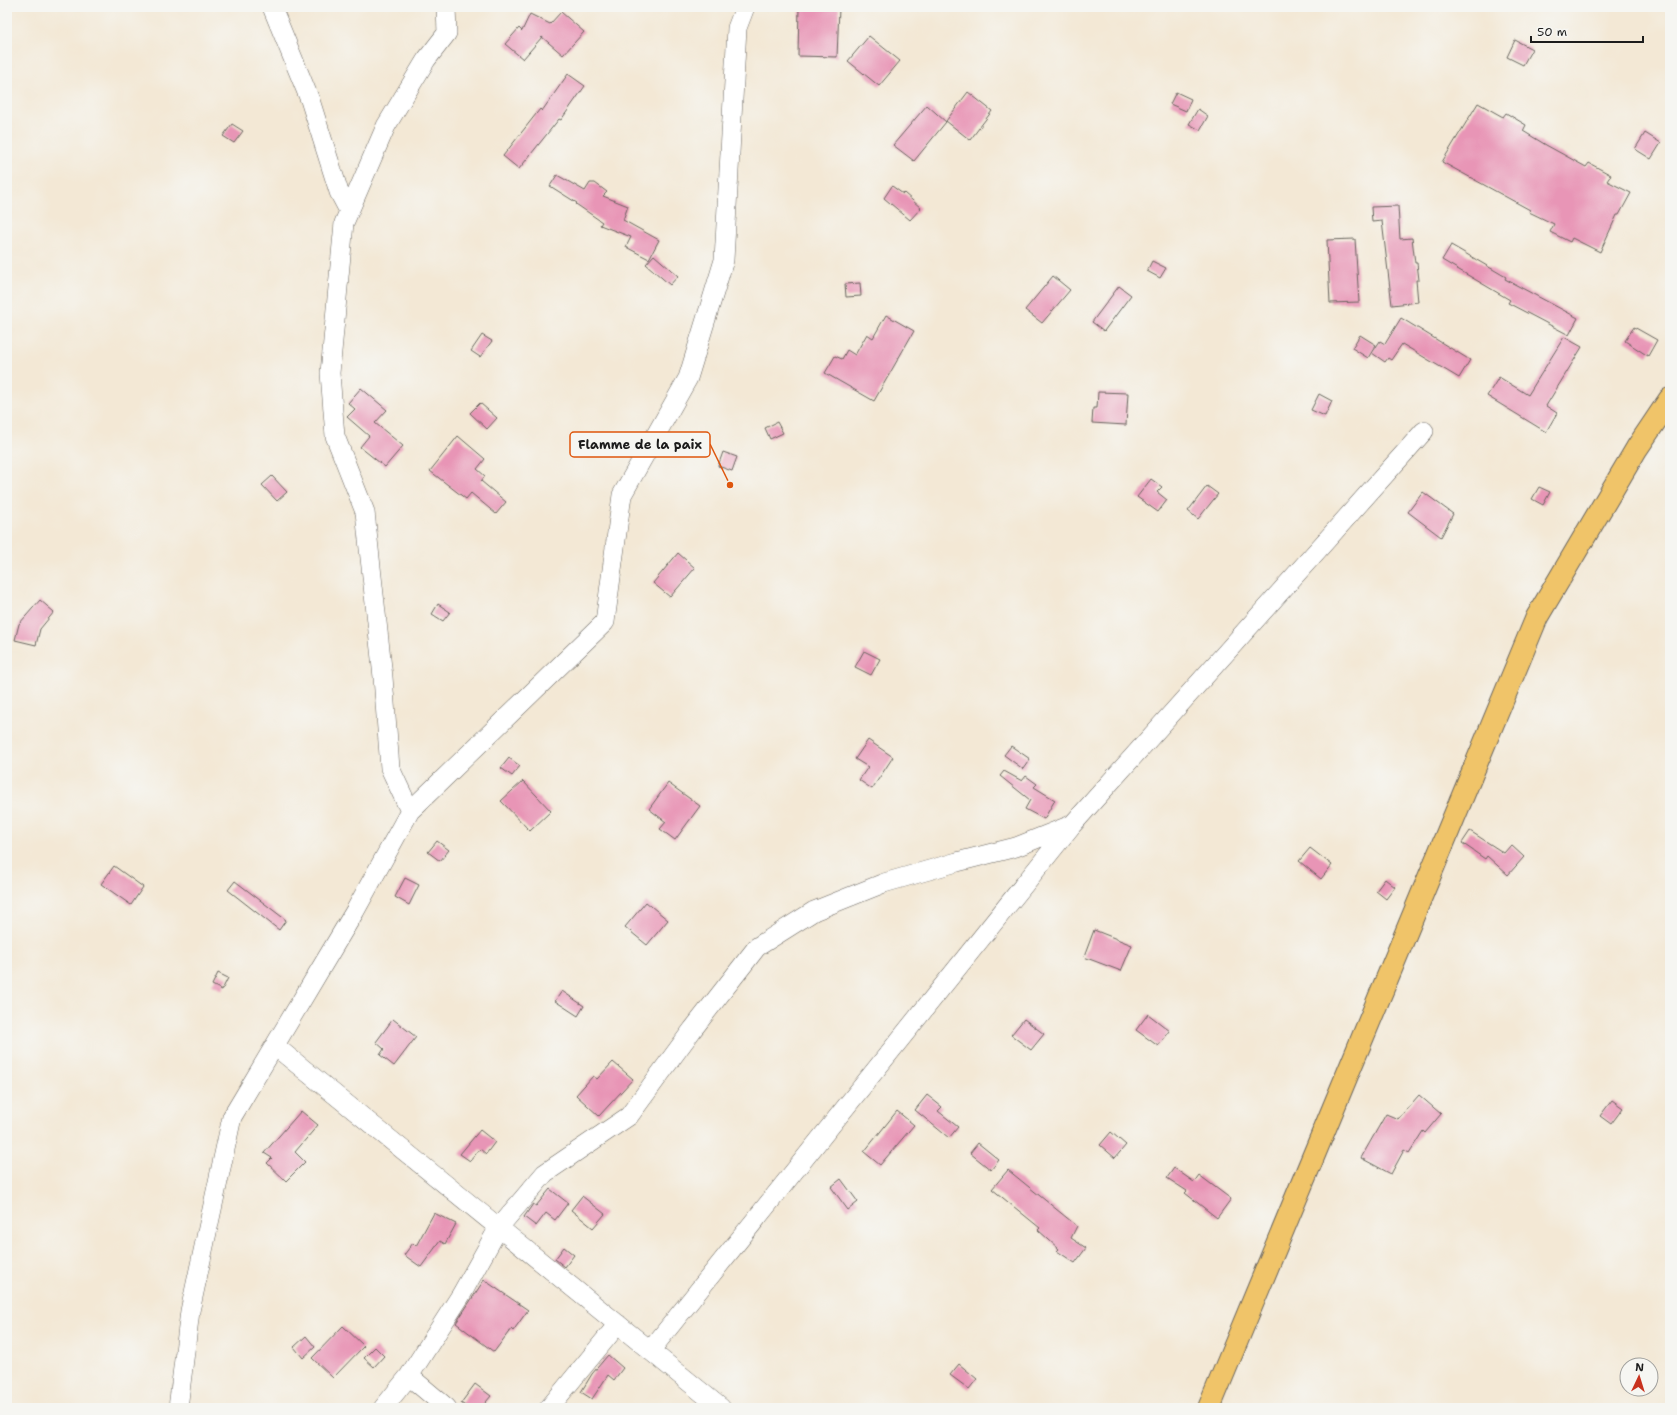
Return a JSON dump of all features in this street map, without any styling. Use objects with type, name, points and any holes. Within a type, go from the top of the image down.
[{"type":"main road","points":[[1209,1408],[1537,617],[1636,448],[1670,399]]},
{"type":"street","points":[[272,7],[310,100],[339,192],[349,211]]},
{"type":"street","points":[[410,811],[390,768],[383,677],[365,512],[335,436],[330,373],[344,223],[386,126],[426,60],[447,33],[446,7]]},
{"type":"street","points":[[178,1408],[190,1311],[232,1117],[355,911],[410,811],[604,622],[622,495],[688,378],[724,260],[737,28],[734,7]]},
{"type":"street","points":[[737,28],[745,7]]},
{"type":"street","points":[[650,1351],[1072,825],[1424,432]]},
{"type":"street","points":[[383,1408],[409,1376],[461,1295],[499,1228],[545,1173],[629,1116],[693,1029],[757,948],[814,911],[884,883],[956,862],[1016,847],[1072,825]]},
{"type":"street","points":[[275,1046],[721,1408]]},
{"type":"street","points":[[549,1408],[618,1324]]},
{"type":"street","points":[[409,1376],[447,1408]]},
{"type":"building","points":[[799,7],[839,8],[837,57],[798,56]]},
{"type":"building","points":[[561,12],[584,32],[563,55],[542,37],[523,59],[505,44],[519,28],[522,31],[530,14],[550,24]]},
{"type":"building","points":[[869,36],[900,61],[879,86],[848,61]]},
{"type":"building","points":[[1515,40],[1532,49],[1523,65],[1507,57]]},
{"type":"building","points":[[568,74],[585,86],[561,120],[559,119],[519,169],[503,156],[540,109],[542,111]]},
{"type":"building","points":[[968,92],[992,111],[970,140],[946,121]]},
{"type":"building","points":[[1176,92],[1191,99],[1186,111],[1170,104]]},
{"type":"building","points":[[1478,103],[1503,117],[1506,113],[1526,125],[1523,131],[1586,167],[1589,163],[1611,175],[1607,181],[1631,193],[1619,215],[1617,215],[1600,252],[1572,238],[1570,242],[1550,232],[1554,224],[1529,212],[1530,210],[1442,162]]},
{"type":"building","points":[[927,105],[946,122],[914,161],[893,145]]},
{"type":"building","points":[[1198,109],[1208,116],[1200,130],[1189,124]]},
{"type":"building","points":[[232,124],[243,131],[234,143],[223,136]]},
{"type":"building","points":[[1645,133],[1661,143],[1651,159],[1635,149]]},
{"type":"building","points":[[557,175],[585,191],[590,183],[595,183],[607,192],[603,196],[628,206],[623,220],[659,240],[649,259],[626,247],[631,237],[600,225],[602,222],[576,204],[577,203],[550,186]]},
{"type":"building","points":[[892,186],[903,194],[904,193],[921,208],[910,220],[884,198]]},
{"type":"building","points":[[1398,206],[1400,239],[1412,238],[1419,280],[1416,280],[1418,302],[1392,305],[1382,221],[1372,222],[1371,207]]},
{"type":"building","points":[[1355,239],[1359,302],[1330,303],[1327,240]]},
{"type":"building","points":[[1451,245],[1506,277],[1505,279],[1578,318],[1569,335],[1508,303],[1510,300],[1442,260]]},
{"type":"building","points":[[654,255],[678,276],[670,285],[646,264]]},
{"type":"building","points":[[1152,261],[1166,268],[1160,278],[1147,271]]},
{"type":"building","points":[[1053,276],[1070,290],[1042,323],[1025,310]]},
{"type":"building","points":[[860,283],[861,296],[846,297],[845,284]]},
{"type":"building","points":[[1119,286],[1131,295],[1104,331],[1092,322]]},
{"type":"building","points":[[886,315],[914,331],[874,401],[825,373],[835,356],[842,359],[847,350],[855,355],[867,334],[873,338]]},
{"type":"building","points":[[1401,318],[1470,360],[1459,378],[1402,344],[1391,360],[1388,358],[1385,362],[1372,353],[1380,341],[1385,344]]},
{"type":"building","points":[[1634,327],[1657,340],[1648,356],[1625,341]]},
{"type":"building","points":[[482,335],[492,341],[480,357],[471,351]]},
{"type":"building","points":[[1360,335],[1376,345],[1368,358],[1352,348]]},
{"type":"building","points":[[1564,337],[1582,347],[1546,406],[1557,413],[1546,432],[1487,396],[1499,377],[1528,395]]},
{"type":"building","points":[[361,388],[387,410],[375,423],[403,446],[385,467],[360,447],[369,436],[347,417],[355,409],[348,403]]},
{"type":"building","points":[[1098,392],[1128,393],[1126,425],[1092,423],[1093,408],[1097,408]]},
{"type":"building","points":[[1319,394],[1332,401],[1325,416],[1311,410]]},
{"type":"building","points":[[480,403],[497,418],[487,429],[470,413]]},
{"type":"building","points":[[777,422],[783,433],[770,439],[765,428]]},
{"type":"building","points":[[458,436],[485,459],[477,469],[485,476],[481,481],[506,502],[496,514],[471,493],[466,499],[430,471]]},
{"type":"building","points":[[723,452],[737,457],[732,471],[718,466]]},
{"type":"building","points":[[272,476],[287,492],[277,501],[262,485]]},
{"type":"building","points":[[1151,479],[1162,487],[1157,492],[1167,500],[1158,512],[1137,497]]},
{"type":"building","points":[[1207,486],[1218,494],[1198,519],[1188,511]]},
{"type":"building","points":[[1539,487],[1550,492],[1543,505],[1532,499]]},
{"type":"building","points":[[1423,492],[1453,514],[1441,537],[1408,512]]},
{"type":"building","points":[[678,553],[695,568],[670,597],[653,583]]},
{"type":"building","points":[[40,600],[54,612],[40,629],[36,645],[15,640],[19,624]]},
{"type":"building","points":[[438,604],[450,612],[443,621],[432,614]]},
{"type":"building","points":[[864,651],[880,659],[871,675],[855,667]]},
{"type":"building","points":[[868,740],[893,757],[872,789],[859,780],[868,767],[855,759]]},
{"type":"building","points":[[1011,746],[1030,759],[1023,769],[1004,755]]},
{"type":"building","points":[[509,758],[520,766],[512,776],[501,768]]},
{"type":"building","points":[[1004,771],[1022,781],[1026,776],[1037,784],[1034,787],[1055,800],[1044,819],[1025,809],[1030,800],[1000,776]]},
{"type":"building","points":[[523,781],[551,811],[530,831],[501,801]]},
{"type":"building","points":[[668,783],[700,806],[675,840],[660,829],[666,822],[649,809]]},
{"type":"building","points":[[1470,831],[1504,853],[1511,845],[1524,857],[1508,875],[1487,856],[1485,859],[1462,843]]},
{"type":"building","points":[[437,841],[449,850],[440,861],[428,852]]},
{"type":"building","points":[[1310,848],[1332,865],[1321,879],[1299,861]]},
{"type":"building","points":[[114,866],[143,887],[131,905],[101,884]]},
{"type":"building","points":[[405,878],[419,885],[409,905],[395,897]]},
{"type":"building","points":[[1385,879],[1395,887],[1386,899],[1376,891]]},
{"type":"building","points":[[235,881],[286,920],[279,930],[228,890]]},
{"type":"building","points":[[646,902],[668,920],[647,945],[625,927]]},
{"type":"building","points":[[1094,930],[1132,945],[1121,971],[1084,957]]},
{"type":"building","points":[[218,973],[228,978],[222,990],[212,985]]},
{"type":"building","points":[[562,991],[584,1006],[578,1016],[555,1001]]},
{"type":"building","points":[[1148,1014],[1170,1031],[1158,1046],[1136,1030]]},
{"type":"building","points":[[393,1019],[416,1037],[394,1066],[380,1055],[384,1049],[376,1042]]},
{"type":"building","points":[[1024,1019],[1044,1034],[1031,1050],[1011,1035]]},
{"type":"building","points":[[613,1062],[633,1079],[599,1116],[576,1095],[593,1076],[597,1079]]},
{"type":"building","points":[[927,1095],[942,1107],[938,1111],[958,1127],[949,1138],[915,1110]]},
{"type":"building","points":[[1419,1095],[1441,1114],[1425,1133],[1423,1131],[1409,1153],[1404,1150],[1391,1174],[1361,1158],[1386,1114],[1398,1119]]},
{"type":"building","points":[[1612,1100],[1623,1108],[1611,1124],[1600,1116]]},
{"type":"building","points":[[301,1111],[318,1125],[295,1152],[305,1162],[286,1181],[267,1163],[272,1158],[264,1153]]},
{"type":"building","points":[[897,1111],[914,1125],[880,1165],[864,1152]]},
{"type":"building","points":[[480,1130],[495,1142],[486,1154],[480,1149],[470,1161],[460,1154]]},
{"type":"building","points":[[1111,1132],[1126,1145],[1115,1158],[1100,1145]]},
{"type":"building","points":[[978,1143],[999,1160],[991,1170],[970,1153]]},
{"type":"building","points":[[1174,1168],[1194,1182],[1199,1175],[1231,1199],[1217,1218],[1185,1193],[1187,1191],[1167,1178]]},
{"type":"building","points":[[1008,1170],[1077,1226],[1071,1238],[1086,1248],[1075,1263],[1057,1251],[1059,1249],[1038,1230],[1040,1228],[992,1189]]},
{"type":"building","points":[[841,1179],[858,1202],[848,1210],[831,1187]]},
{"type":"building","points":[[550,1189],[568,1203],[555,1220],[546,1213],[536,1226],[524,1217],[533,1204],[536,1206]]},
{"type":"building","points":[[582,1196],[605,1214],[593,1228],[571,1210]]},
{"type":"building","points":[[434,1213],[456,1224],[445,1244],[440,1241],[421,1267],[404,1255],[413,1243],[416,1246]]},
{"type":"building","points":[[564,1247],[574,1255],[565,1267],[555,1259]]},
{"type":"building","points":[[484,1280],[528,1310],[513,1331],[511,1329],[494,1352],[456,1323]]},
{"type":"building","points":[[343,1326],[364,1346],[333,1378],[312,1358]]},
{"type":"building","points":[[306,1336],[315,1347],[303,1358],[294,1347]]},
{"type":"building","points":[[375,1347],[384,1356],[374,1367],[364,1358]]},
{"type":"building","points":[[608,1355],[623,1368],[614,1380],[608,1375],[592,1399],[581,1392],[592,1374]]},
{"type":"building","points":[[959,1364],[977,1379],[969,1389],[950,1375]]},
{"type":"building","points":[[475,1384],[491,1396],[481,1408],[468,1408],[461,1403]]},
{"type":"place","name":"Flamme de la paix","points":[[730,485]]}]
